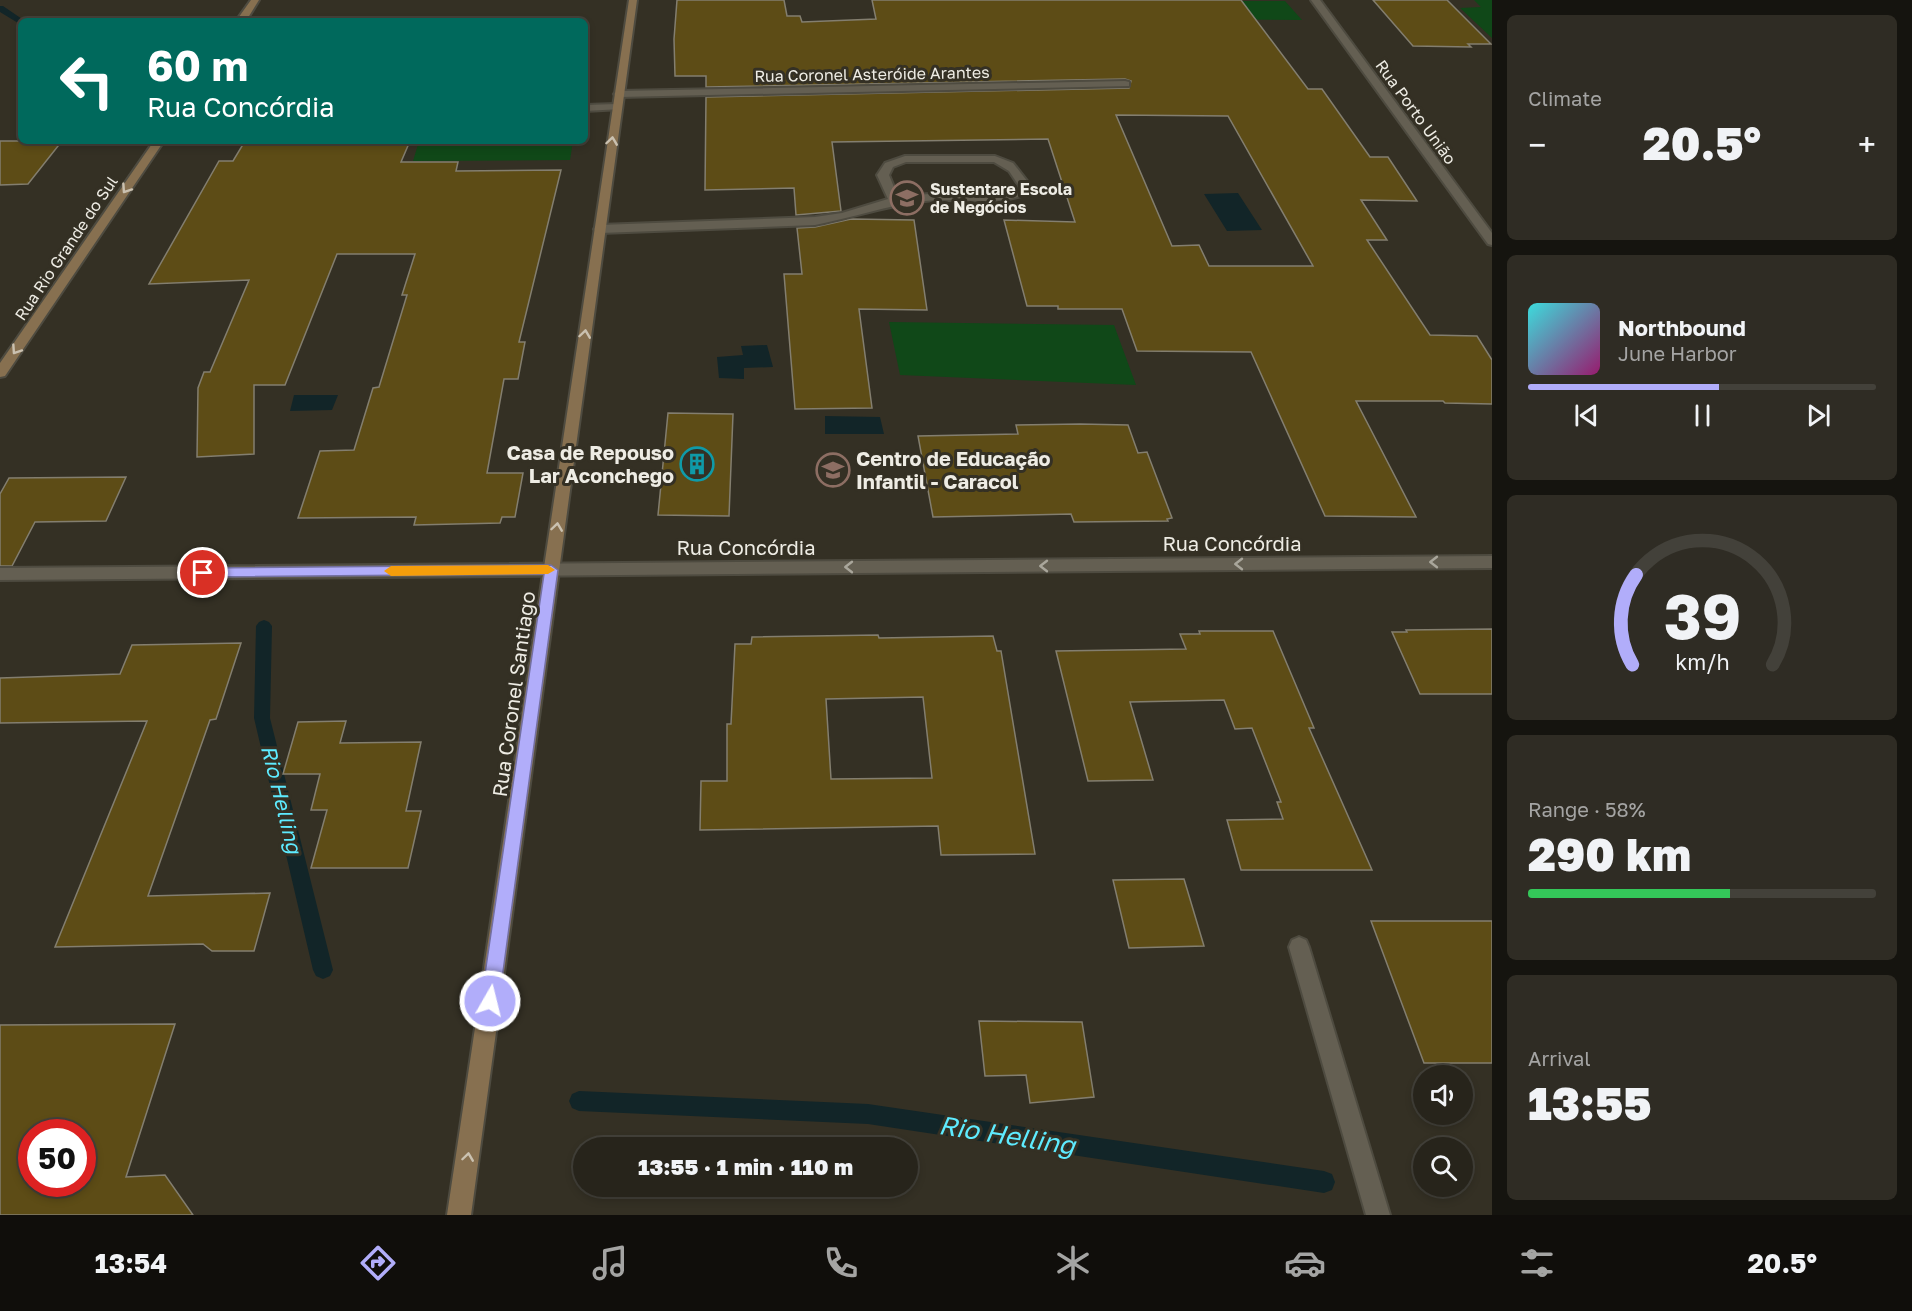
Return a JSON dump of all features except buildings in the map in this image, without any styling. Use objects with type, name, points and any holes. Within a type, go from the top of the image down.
[{"type":"main road","points":[[243,18],[255,0]]},
{"type":"main road","name":"Rua Coronel Santiago","points":[[459,1215],[633,0]]},
{"type":"main road","name":"Rua Rio Grande do Sul","points":[[0,373],[157,144]]},
{"type":"street","name":"Rua Porto União","points":[[1315,0],[1492,241]]},
{"type":"street","name":"Rua Coronel Asteróide Arantes","points":[[588,107],[618,100],[1125,84]]},
{"type":"street","points":[[600,229],[815,220],[844,216],[894,201],[929,197],[1010,198],[1023,192],[1025,186],[1013,166],[1006,161],[905,159],[890,165],[883,175],[894,201]]},
{"type":"street","name":"Rua Concórdia","points":[[0,574],[1492,562]]},
{"type":"street","points":[[1299,947],[1378,1215]]},
{"type":"green space","points":[[1474,0],[1492,0],[1492,38],[1460,8],[1481,7]]},
{"type":"green space","points":[[1094,1],[1285,1],[1302,20],[1104,19]]},
{"type":"green space","points":[[418,144],[573,144],[570,160],[413,161]]},
{"type":"green space","points":[[889,322],[1114,325],[1136,385],[900,375]]},
{"type":"water","points":[[1238,193],[1262,230],[1227,231],[1204,194]]},
{"type":"water","points":[[767,345],[773,367],[744,368],[744,379],[719,378],[717,357],[743,355],[741,346]]},
{"type":"water","points":[[294,395],[338,395],[332,410],[290,411]]},
{"type":"water","points":[[825,416],[880,417],[884,434],[825,434]]},
{"type":"waterway","name":"Rio Helling","points":[[0,8],[18,19]]},
{"type":"waterway","name":"Rio Helling","points":[[264,626],[262,718],[323,970]]},
{"type":"waterway","name":"Rio Helling","points":[[579,1101],[868,1114],[1324,1182]]},
{"type":"slow traffic","points":[[391,571],[548,570]]},
{"type":"place","name":"Sustentare Escola de Negócios","points":[[907,198]]},
{"type":"place","name":"Casa de Repouso Lar Aconchego","points":[[697,464]]},
{"type":"place","name":"Centro de Educação Infantil - Caracol","points":[[833,470]]},
{"type":"route","points":[[203,573],[551,570],[490,1001]]}]
